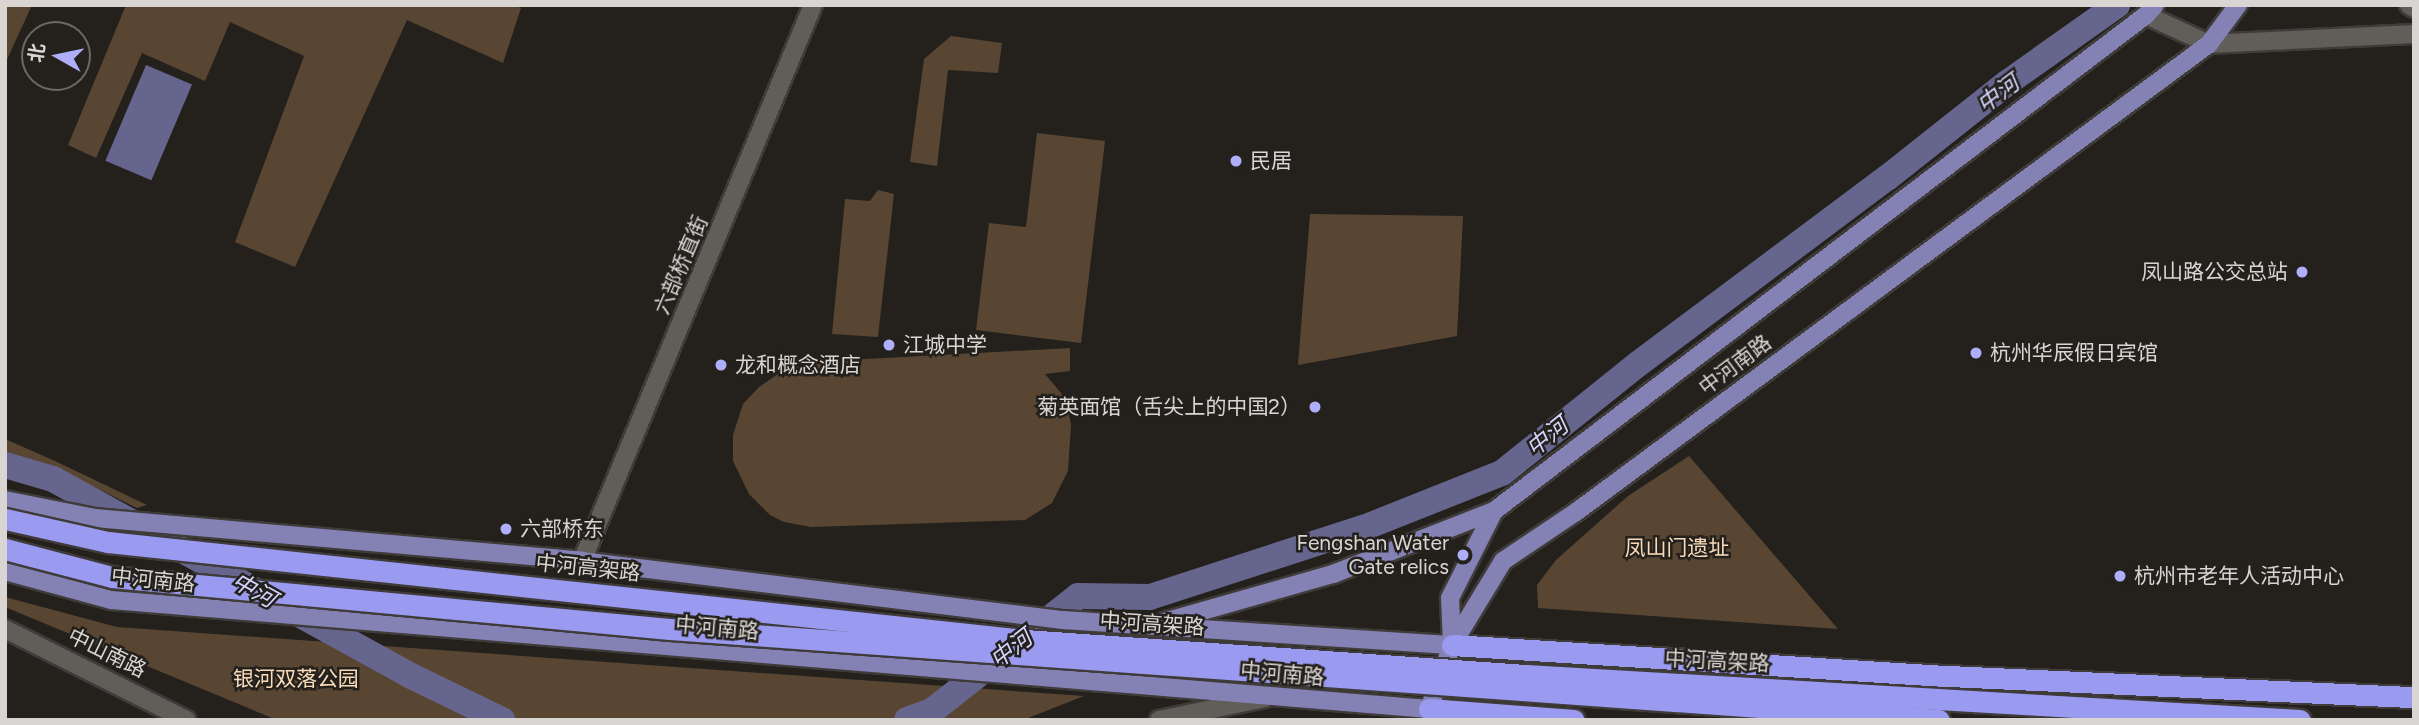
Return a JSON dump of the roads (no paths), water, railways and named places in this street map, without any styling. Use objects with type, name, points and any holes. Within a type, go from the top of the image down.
[{"type":"highway","name":"中河高架路","points":[[5,519],[108,542],[1025,640],[1554,676],[2301,720]]},
{"type":"highway","name":"中河高架路","points":[[5,549],[111,577],[670,629],[1940,720]]},
{"type":"highway","points":[[1452,645],[1742,663],[2414,697]]},
{"type":"highway","points":[[1426,715],[1574,720]]},
{"type":"main road","name":"中河南路","points":[[5,500],[100,519],[582,561],[1064,620],[1452,645],[1503,561],[1576,512],[2209,44],[2238,5]]},
{"type":"main road","name":"中河南路","points":[[1151,626],[1334,574],[1494,511],[2151,10]]},
{"type":"main road","points":[[1426,715],[1452,645],[1450,598],[1494,511]]},
{"type":"main road","name":"中河南路","points":[[5,571],[111,600],[1272,696],[1426,715]]},
{"type":"street","name":"六部桥直街","points":[[582,561],[813,5]]},
{"type":"street","points":[[2151,10],[2209,44],[2414,34]]},
{"type":"street","name":"中山南路","points":[[5,629],[187,720]]},
{"type":"street","points":[[1158,720],[1272,696]]},
{"type":"water","points":[[146,65],[192,85],[151,180],[105,161]]},
{"type":"waterway","name":"中河","points":[[907,720],[932,711],[1078,596],[1150,597],[1371,525],[1502,473],[1638,364],[1887,178],[2007,83],[2117,5]]},
{"type":"waterway","name":"中河","points":[[5,465],[53,479],[407,674],[502,720]]},
{"type":"place","name":"民居","points":[[1236,161]]},
{"type":"place","name":"凤山路公交总站","points":[[2302,272]]},
{"type":"place","name":"江城中学","points":[[889,345]]},
{"type":"place","name":"杭州华辰假日宾馆","points":[[1976,353]]},
{"type":"place","name":"龙和概念酒店","points":[[721,365]]},
{"type":"place","name":"菊英面馆（舌尖上的中国2）","points":[[1315,407]]},
{"type":"place","name":"六部桥东","points":[[506,529]]},
{"type":"place","name":"Fengshan Water Gate relics","points":[[1463,555]]},
{"type":"place","name":"杭州市老年人活动中心","points":[[2120,576]]},
{"type":"park label","name":"凤山门遗址","points":[[1677,548]]},
{"type":"park label","name":"银河双落公园","points":[[296,679]]}]
